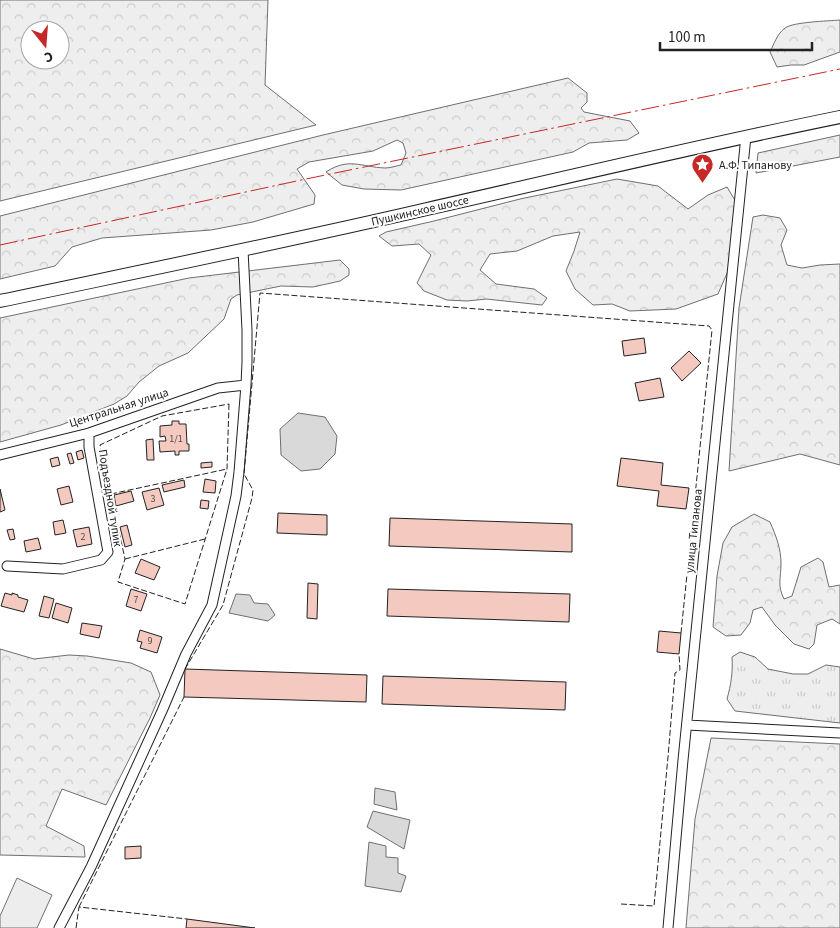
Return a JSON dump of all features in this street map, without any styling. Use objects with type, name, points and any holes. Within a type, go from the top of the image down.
[{"type":"main road","name":"Пушкинское шоссе","points":[[0,301],[426,210],[746,136],[840,117]]},
{"type":"street","name":"улица Типанова","points":[[668,928],[746,136]]},
{"type":"street","points":[[59,928],[91,866],[186,654],[212,606],[236,496],[246,385],[247,330],[243,250]]},
{"type":"street","name":"Центральная улица","points":[[0,455],[89,433],[218,388],[246,385]]},
{"type":"street","name":"Подъездной тупик","points":[[7,566],[63,569],[101,560],[108,552],[89,447],[89,433]]},
{"type":"street","points":[[687,725],[840,733]]},
{"type":"green space","points":[[0,0],[268,0],[265,85],[316,125],[0,201]]},
{"type":"green space","points":[[840,20],[840,52],[804,65],[777,67],[770,52],[782,30],[789,26],[803,23]]},
{"type":"green space","points":[[568,78],[587,93],[587,102],[581,108],[584,112],[630,121],[639,133],[627,140],[589,143],[573,152],[401,190],[364,189],[342,185],[326,172],[334,167],[348,164],[385,168],[401,165],[406,153],[403,143],[397,140],[373,151],[309,162],[297,169],[315,195],[314,204],[253,222],[211,230],[102,238],[72,247],[55,266],[0,279],[0,216],[323,135]]},
{"type":"green space","points":[[840,135],[840,157],[756,173],[758,153]]},
{"type":"green space","points":[[617,179],[658,186],[688,209],[708,195],[727,187],[739,207],[728,271],[718,294],[676,309],[630,311],[612,304],[593,305],[575,289],[566,271],[580,232],[553,236],[517,251],[490,254],[480,270],[496,284],[534,289],[547,298],[542,305],[486,299],[467,301],[447,300],[424,291],[417,283],[431,255],[419,244],[392,246],[379,236],[386,232],[520,199]]},
{"type":"green space","points":[[763,215],[780,218],[787,230],[781,245],[787,265],[802,268],[840,264],[840,465],[800,454],[729,471],[739,308],[753,217]]},
{"type":"green space","points":[[340,260],[349,269],[349,275],[340,281],[313,287],[281,286],[237,295],[231,299],[224,319],[188,353],[159,366],[139,382],[127,396],[114,404],[61,425],[0,442],[0,318],[189,278]]},
{"type":"green space","points":[[754,514],[770,522],[776,537],[781,558],[780,585],[784,599],[792,596],[801,567],[818,558],[823,562],[829,587],[840,585],[840,624],[832,619],[817,625],[814,644],[809,649],[794,644],[775,625],[762,607],[753,610],[750,623],[741,635],[726,636],[713,627],[717,576],[723,543],[732,527]]},
{"type":"green space","points":[[0,649],[34,659],[69,655],[87,656],[131,663],[151,672],[160,695],[106,805],[62,789],[46,826],[84,846],[85,857],[0,855]]},
{"type":"green space","points":[[740,652],[755,657],[768,669],[793,674],[808,674],[826,665],[840,667],[840,723],[735,711],[727,699],[730,689],[732,657]]},
{"type":"green space","points":[[711,738],[840,744],[840,928],[686,928],[695,819]]},
{"type":"shaded area","points":[[298,413],[325,417],[337,436],[335,454],[320,469],[301,471],[281,455],[280,429]]},
{"type":"shaded area","points":[[236,594],[250,595],[254,603],[268,604],[275,615],[268,621],[229,613]]},
{"type":"shaded area","points":[[375,788],[395,792],[397,810],[374,804]]},
{"type":"shaded area","points":[[373,811],[410,820],[404,849],[367,827]]},
{"type":"shaded area","points":[[369,842],[386,846],[386,857],[398,858],[398,873],[406,876],[401,892],[365,886]]},
{"type":"shaded area","points":[[17,878],[52,895],[37,928],[0,928],[0,916]]},
{"type":"building","points":[[644,338],[646,353],[624,356],[622,341]]},
{"type":"building","points":[[689,351],[701,363],[682,381],[671,368]]},
{"type":"building","points":[[660,378],[664,397],[639,401],[635,383]]},
{"type":"building","points":[[172,421],[186,424],[189,451],[179,451],[179,455],[175,455],[175,451],[160,452],[159,441],[166,441],[165,436],[160,437],[160,426],[172,425]]},
{"type":"building","points":[[153,439],[154,460],[147,460],[146,440]]},
{"type":"building","points":[[82,450],[84,458],[78,460],[76,452]]},
{"type":"building","points":[[71,453],[74,463],[70,464],[67,454]]},
{"type":"building","points":[[58,457],[60,465],[52,467],[50,459]]},
{"type":"building","points":[[621,458],[663,463],[661,485],[689,488],[686,509],[657,506],[659,491],[617,486]]},
{"type":"building","points":[[212,462],[212,467],[201,468],[201,463]]},
{"type":"building","points":[[205,479],[216,481],[215,493],[203,492]]},
{"type":"building","points":[[184,480],[185,487],[164,492],[162,485]]},
{"type":"building","points":[[69,486],[73,502],[61,505],[57,489]]},
{"type":"building","points":[[159,488],[164,505],[147,510],[142,492]]},
{"type":"building","points":[[0,489],[5,510],[0,512]]},
{"type":"building","points":[[131,491],[134,501],[116,506],[114,495]]},
{"type":"building","points":[[201,500],[209,501],[208,509],[200,508]]},
{"type":"building","points":[[278,513],[327,515],[327,535],[277,533]]},
{"type":"building","points":[[390,518],[572,524],[572,552],[389,546]]},
{"type":"building","points":[[63,520],[66,533],[55,535],[53,522]]},
{"type":"building","points":[[127,525],[132,545],[125,547],[120,527]]},
{"type":"building","points":[[89,527],[92,544],[77,547],[73,530]]},
{"type":"building","points":[[13,529],[15,539],[10,540],[7,530]]},
{"type":"building","points":[[38,538],[41,549],[26,552],[24,541]]},
{"type":"building","points":[[141,559],[160,567],[154,580],[135,573]]},
{"type":"building","points":[[308,583],[318,584],[317,619],[307,618]]},
{"type":"building","points":[[131,589],[147,594],[141,611],[126,606]]},
{"type":"building","points":[[388,589],[570,594],[569,622],[387,616]]},
{"type":"building","points":[[5,593],[12,595],[12,593],[28,600],[24,612],[1,606]]},
{"type":"building","points":[[44,596],[54,599],[49,618],[39,616]]},
{"type":"building","points":[[56,603],[72,608],[68,623],[52,618]]},
{"type":"building","points":[[82,623],[102,626],[99,638],[80,634]]},
{"type":"building","points":[[140,630],[162,637],[157,653],[140,648],[142,642],[137,641]]},
{"type":"building","points":[[659,631],[681,633],[679,654],[657,652]]},
{"type":"building","points":[[185,669],[367,675],[366,702],[184,697]]},
{"type":"building","points":[[383,676],[566,682],[565,710],[382,704]]},
{"type":"building","points":[[141,846],[141,858],[125,859],[125,847]]},
{"type":"building","points":[[187,919],[255,928],[186,928]]},
{"type":"fence","points":[[185,669],[223,605],[252,498],[253,490],[244,474],[260,293],[709,326],[712,330],[681,633]]},
{"type":"fence","points":[[229,404],[227,469],[185,604],[118,582],[125,559],[100,445],[162,416],[229,404]]},
{"type":"fence","points":[[111,494],[227,469]]},
{"type":"fence","points":[[125,559],[205,539]]},
{"type":"fence","points":[[621,904],[654,906],[675,673],[680,670],[679,654]]},
{"type":"fence","points":[[79,907],[184,697]]},
{"type":"fence","points":[[76,928],[79,907],[187,919]]},
{"type":"power","points":[[0,245],[306,179],[840,69]]},
{"type":"place","name":"А.Ф. Типанову","points":[[703,184]]}]
